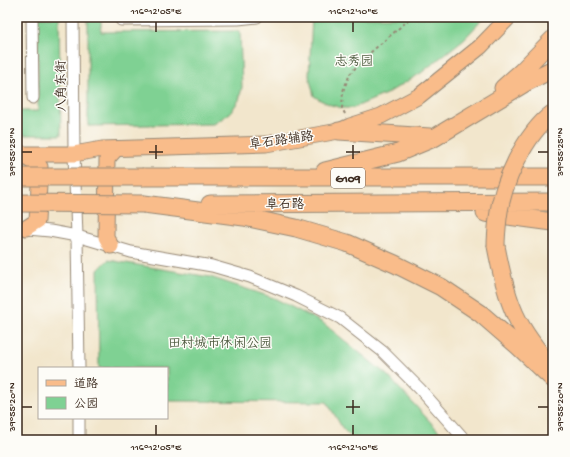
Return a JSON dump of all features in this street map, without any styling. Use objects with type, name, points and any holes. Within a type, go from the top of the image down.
[{"type":"highway","points":[[474,114],[522,71],[553,39]]},
{"type":"highway","points":[[299,178],[398,153],[434,138],[525,84],[553,70]]},
{"type":"highway","points":[[553,113],[547,117],[528,140],[514,164],[504,189],[498,217],[496,246],[502,275],[512,307],[528,338],[553,371]]},
{"type":"highway","points":[[345,128],[434,138]]},
{"type":"highway","name":"阜石路","points":[[17,177],[553,177]]},
{"type":"highway","name":"阜石路","points":[[17,203],[144,204],[553,202]]},
{"type":"highway","points":[[412,203],[553,222]]},
{"type":"highway","points":[[144,204],[244,217],[296,228],[347,243],[396,264],[441,287],[480,314],[518,346],[553,380]]},
{"type":"main road","name":"阜石路辅路","points":[[19,154],[74,154],[102,149],[266,144],[345,128],[381,116],[419,96],[480,47],[509,17]]},
{"type":"main road","points":[[111,246],[106,237],[107,158],[116,149]]},
{"type":"main road","points":[[19,154],[40,167],[37,221],[22,228]]},
{"type":"street","points":[[32,17],[33,98]]},
{"type":"street","name":"八角东街","points":[[73,17],[76,236]]},
{"type":"street","points":[[121,18],[238,19],[257,17]]},
{"type":"street","points":[[22,228],[76,236],[131,252],[212,266],[250,276],[296,296],[340,318],[382,351],[420,389],[465,440]]},
{"type":"street","points":[[76,236],[79,367]]},
{"type":"street","points":[[79,419],[79,440]]},
{"type":"path","points":[[345,128],[342,108],[343,91],[350,74],[364,58],[412,17]]},
{"type":"green space","points":[[38,17],[59,17],[61,135],[17,135],[17,111],[38,111]]},
{"type":"green space","points":[[88,17],[101,17],[101,32],[240,31],[242,87],[239,100],[230,113],[214,124],[88,126]]},
{"type":"green space","name":"志秀园","points":[[312,17],[485,17],[464,39],[421,73],[386,94],[353,108],[342,108],[331,105],[314,96],[309,76]]},
{"type":"green space","points":[[18,254],[20,319],[17,319]]},
{"type":"green space","name":"田村城市休闲公园","points":[[108,260],[210,277],[274,298],[323,323],[387,375],[447,440],[354,440],[343,429],[327,402],[168,401],[168,367],[99,367],[98,270]]}]
